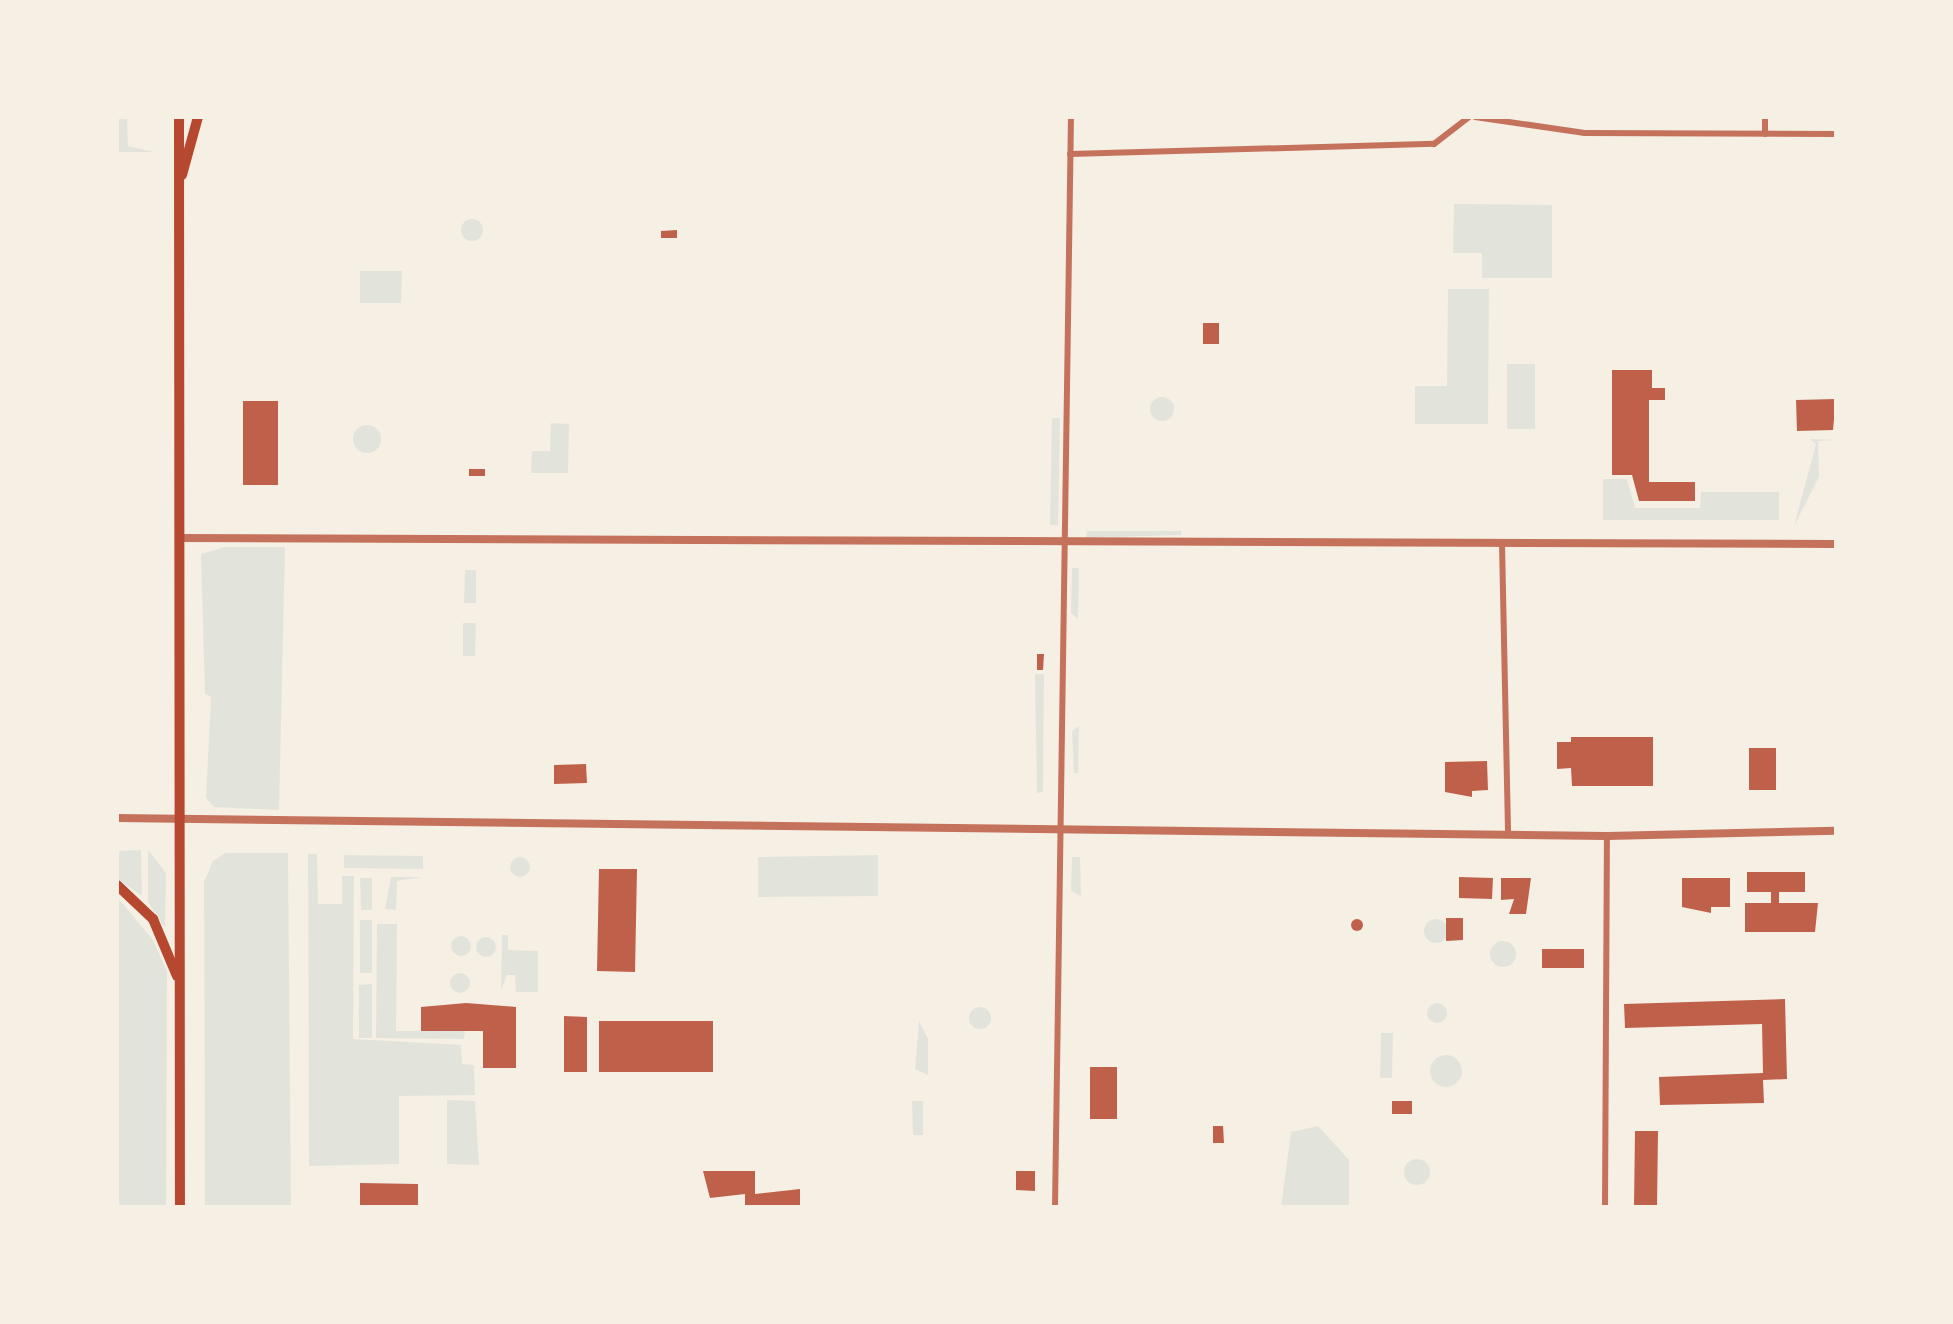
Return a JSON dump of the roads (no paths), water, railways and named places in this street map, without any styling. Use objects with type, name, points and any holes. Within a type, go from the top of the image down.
[{"type":"main road","points":[[177,117],[182,821],[180,1207]]},
{"type":"main road","points":[[178,189],[198,117]]},
{"type":"main road","points":[[117,885],[153,919],[180,984]]},
{"type":"street","points":[[1055,1207],[1068,542],[1071,117]]},
{"type":"street","points":[[1070,154],[1434,144],[1472,117],[1585,133],[1836,134]]},
{"type":"street","points":[[1765,117],[1765,134]]},
{"type":"street","points":[[181,538],[1836,544]]},
{"type":"street","points":[[1502,544],[1508,835]]},
{"type":"street","points":[[117,818],[182,821],[1607,836],[1836,831]]},
{"type":"street","points":[[1605,1207],[1607,836]]}]
